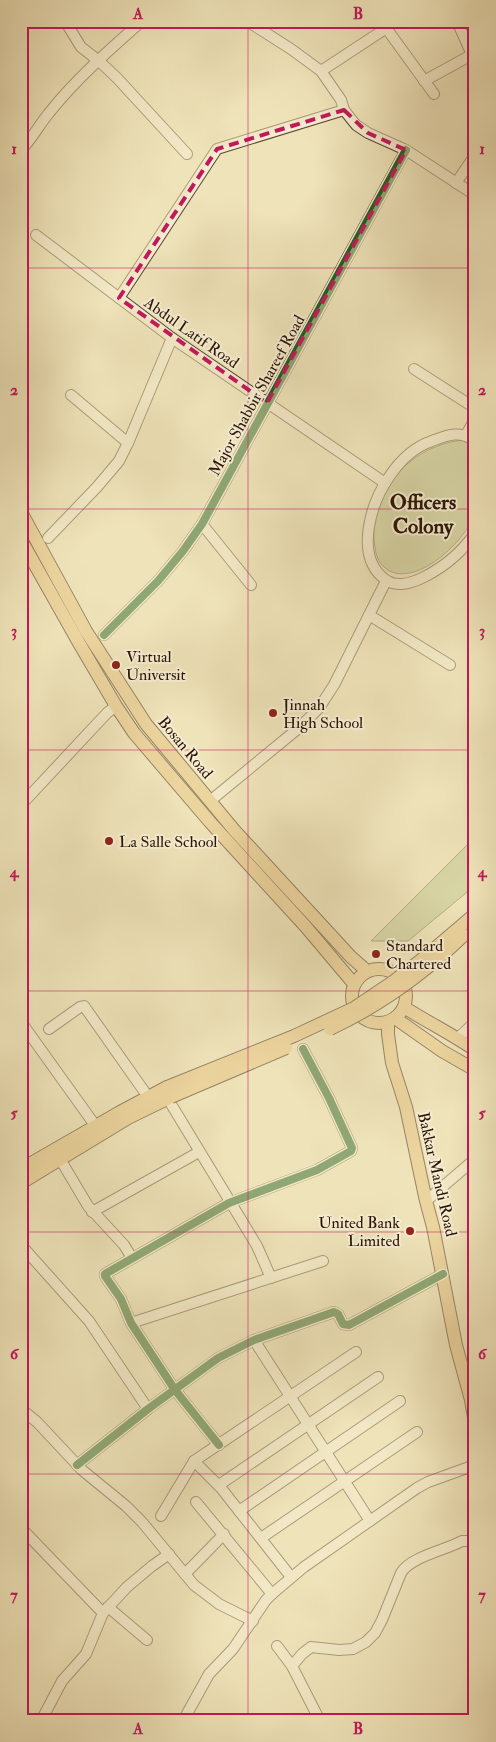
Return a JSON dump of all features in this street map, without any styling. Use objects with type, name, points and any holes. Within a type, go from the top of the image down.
[{"type":"main road","name":"Bosan Road","points":[[21,512],[86,631],[134,709],[210,801],[350,957],[367,971]]},
{"type":"main road","name":"Bosan Road","points":[[21,540],[116,706],[134,733],[210,822],[306,927],[354,984]]},
{"type":"main road","points":[[21,1169],[167,1087],[308,1030],[354,1008],[422,960],[475,914]]},
{"type":"main road","points":[[21,1183],[128,1118],[359,1016],[396,993],[425,970],[475,924]]},
{"type":"main road","points":[[385,969],[400,978],[404,985],[406,993],[404,1006],[391,1020],[374,1023],[360,1016],[352,1003],[354,984],[367,971],[385,969]]},
{"type":"main road","points":[[404,1006],[430,1024],[475,1048]]},
{"type":"main road","points":[[391,1020],[475,1070]]},
{"type":"main road","name":"Bakkar Mandi Road","points":[[391,1020],[388,1034],[392,1063],[406,1107],[443,1274],[456,1345],[473,1399],[475,1423]]},
{"type":"street","points":[[64,21],[81,47],[99,61],[187,154]]},
{"type":"street","points":[[21,150],[48,114],[99,61],[142,21]]},
{"type":"street","points":[[247,21],[321,71],[341,100],[344,110],[356,125],[368,133],[406,150],[475,195]]},
{"type":"street","points":[[424,81],[473,54],[457,21]]},
{"type":"street","points":[[321,71],[383,25],[434,94]]},
{"type":"street","points":[[119,298],[216,149],[344,110]]},
{"type":"street","name":"Major Shabbir Shareef Road","points":[[104,635],[158,582],[202,524],[406,150]]},
{"type":"street","points":[[456,183],[475,155]]},
{"type":"street","name":"Abdul Latif Road","points":[[36,235],[172,338],[385,483]]},
{"type":"street","points":[[48,538],[119,461],[128,444],[172,338]]},
{"type":"street","points":[[414,369],[475,408]]},
{"type":"street","points":[[71,395],[128,444]]},
{"type":"street","points":[[475,419],[470,438],[455,434],[426,443],[415,449],[397,467],[385,483],[371,520],[368,544],[370,562],[386,581],[404,585],[431,574],[471,547],[475,533]]},
{"type":"street","points":[[202,524],[251,585]]},
{"type":"street","points":[[210,801],[300,727],[319,708],[334,685],[386,581]]},
{"type":"street","points":[[369,615],[450,665]]},
{"type":"street","points":[[22,803],[107,712],[116,706]]},
{"type":"street","points":[[49,1029],[84,1006],[144,1091]]},
{"type":"street","points":[[21,1022],[92,1121]]},
{"type":"street","points":[[458,1038],[475,1022]]},
{"type":"street","points":[[219,1444],[174,1390],[131,1323],[121,1299],[105,1276],[107,1272],[229,1203],[317,1170],[351,1151],[352,1148],[329,1098],[303,1049]]},
{"type":"street","points":[[171,1104],[229,1203],[257,1246],[271,1278]]},
{"type":"street","points":[[92,1212],[199,1152]]},
{"type":"street","points":[[426,1200],[475,1159]]},
{"type":"street","points":[[63,1164],[92,1212],[124,1245],[132,1258]]},
{"type":"street","points":[[21,1245],[88,1321],[148,1409]]},
{"type":"street","points":[[131,1323],[324,1261]]},
{"type":"street","points":[[77,1465],[148,1409],[218,1358],[254,1340],[334,1312],[338,1314],[344,1325],[348,1325],[443,1274]]},
{"type":"street","points":[[254,1340],[370,1521]]},
{"type":"street","points":[[161,1516],[194,1461],[356,1352]]},
{"type":"street","points":[[219,1485],[378,1376]]},
{"type":"street","points":[[239,1511],[400,1402]]},
{"type":"street","points":[[21,1409],[37,1422],[77,1465],[126,1506],[194,1585],[207,1596],[253,1621]]},
{"type":"street","points":[[261,1538],[416,1432]]},
{"type":"street","points":[[194,1461],[219,1485],[291,1577]]},
{"type":"street","points":[[187,1721],[182,1721],[209,1674],[233,1649],[266,1600],[291,1577],[428,1482],[475,1464]]},
{"type":"street","points":[[196,1502],[272,1594]]},
{"type":"street","points":[[21,1528],[106,1610],[147,1640]]},
{"type":"street","points":[[185,1574],[224,1534]]},
{"type":"street","points":[[292,1666],[311,1647],[339,1650],[353,1648],[366,1642],[375,1633],[382,1620],[401,1572],[406,1566],[462,1541],[475,1544]]},
{"type":"street","points":[[41,1721],[62,1681],[86,1654],[106,1610],[127,1587],[169,1554]]},
{"type":"street","points":[[277,1646],[292,1666],[320,1721]]},
{"type":"highlighted area","points":[[344,110],[368,133],[406,150],[267,403],[119,298],[217,149]]},
{"type":"green space","points":[[463,440],[475,449],[476,503],[471,522],[452,547],[424,568],[409,573],[396,573],[384,567],[377,556],[374,523],[387,488],[402,469],[423,453],[449,442]]},
{"type":"green space","points":[[475,837],[475,879],[466,893],[408,941],[371,941]]},
{"type":"cycle path","points":[[104,635],[158,581],[202,524],[406,150]]},
{"type":"cycle path","points":[[219,1445],[175,1390],[131,1323],[121,1299],[105,1274],[229,1203],[317,1170],[351,1151],[352,1148],[329,1098],[303,1049]]},
{"type":"cycle path","points":[[77,1465],[148,1409],[218,1358],[254,1340],[334,1312],[338,1314],[343,1324],[349,1325],[443,1274]]},
{"type":"place","name":"Virtual Universit","points":[[116,665]]},
{"type":"place","name":"Jinnah High School","points":[[273,713]]},
{"type":"place","name":"La Salle School","points":[[109,841]]},
{"type":"place","name":"Standard Chartered","points":[[376,954]]},
{"type":"place","name":"United Bank Limited","points":[[410,1231]]},
{"type":"district","name":"Officers Colony","points":[[423,514]]}]
